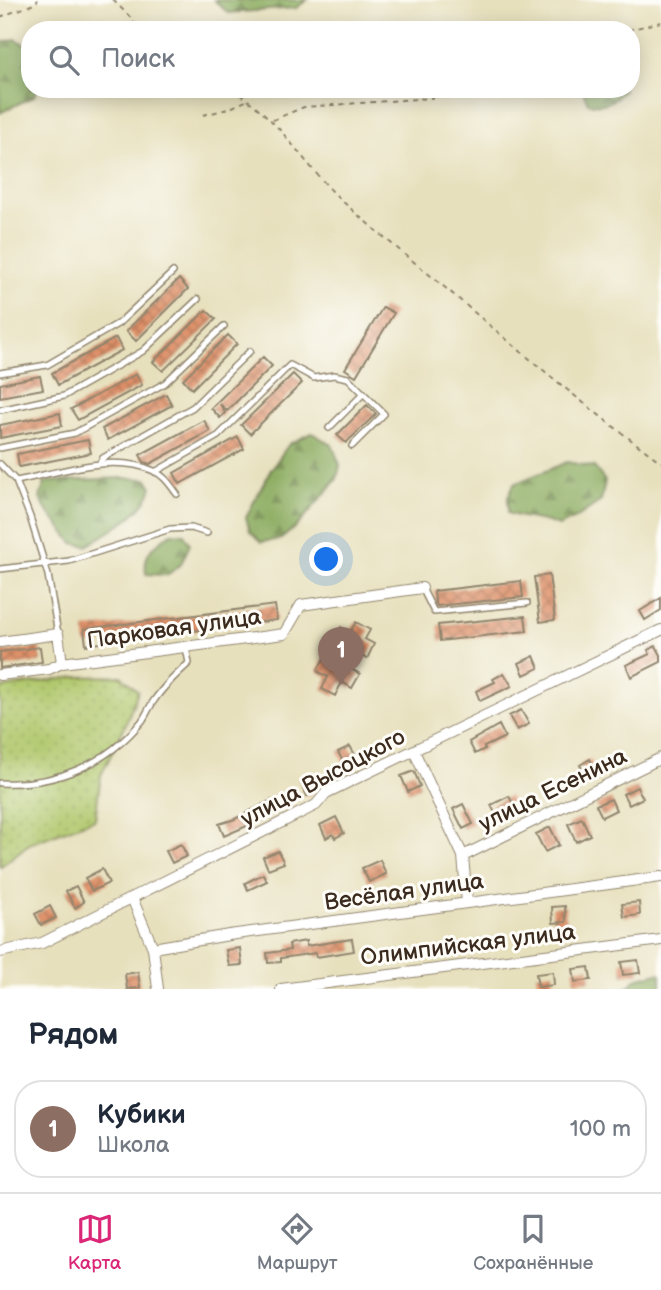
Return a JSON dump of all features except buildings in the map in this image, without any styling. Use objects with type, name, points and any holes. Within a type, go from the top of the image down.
[{"type":"street","name":"Парковая улица","points":[[0,675],[49,669],[62,663],[284,634],[301,605],[422,588]]},
{"type":"street","name":"улица Высоцкого","points":[[0,952],[42,943],[316,805],[326,793],[661,630]]},
{"type":"street","points":[[0,642],[58,634],[62,663]]},
{"type":"street","points":[[414,751],[463,856],[467,903]]},
{"type":"street","name":"улица Есенина","points":[[463,856],[661,758]]},
{"type":"street","name":"Весёлая улица","points":[[153,948],[661,877]]},
{"type":"street","points":[[132,898],[153,948],[158,989]]},
{"type":"street","name":"Олимпийская улица","points":[[281,989],[661,940]]},
{"type":"lane","points":[[0,373],[47,365],[119,323],[173,272]]},
{"type":"lane","points":[[0,410],[64,396],[75,390],[143,351],[198,299]]},
{"type":"lane","points":[[0,448],[75,433],[164,383],[225,326]]},
{"type":"lane","points":[[99,464],[103,458],[193,407],[250,351]]},
{"type":"lane","points":[[155,471],[218,436],[290,365],[314,378],[334,375],[348,378],[384,414],[352,446]]},
{"type":"lane","points":[[329,428],[364,393]]},
{"type":"lane","points":[[16,481],[99,464],[122,463],[155,471],[167,480],[177,494]]},
{"type":"lane","points":[[0,464],[16,481],[45,562],[58,634]]},
{"type":"lane","points":[[0,569],[69,561],[170,529],[191,528],[207,533]]},
{"type":"lane","points":[[422,588],[434,612],[527,603]]},
{"type":"lane","points":[[0,783],[21,784],[52,780],[89,765],[118,747],[144,719],[154,701],[172,679],[189,663],[186,648]]},
{"type":"path","points":[[0,17],[38,0]]},
{"type":"path","points":[[113,0],[133,21]]},
{"type":"path","points":[[640,27],[661,22]]},
{"type":"path","points":[[273,120],[304,107],[430,98]]},
{"type":"path","points":[[202,115],[228,109],[249,99],[273,120],[338,196],[559,384],[661,462]]},
{"type":"green space","points":[[214,0],[307,0],[296,8],[228,13]]},
{"type":"green space","points":[[15,39],[21,42],[21,98],[30,98],[0,113],[0,43]]},
{"type":"green space","points":[[586,98],[614,98],[604,104],[588,103]]},
{"type":"green space","points":[[312,433],[332,445],[340,465],[337,479],[298,525],[281,539],[261,542],[250,531],[246,517],[270,471],[289,444]]},
{"type":"green space","points":[[567,462],[594,467],[605,481],[601,501],[559,526],[508,513],[508,497],[514,484]]},
{"type":"green space","points":[[147,479],[152,487],[148,497],[134,514],[87,546],[73,543],[40,498],[45,482]]},
{"type":"green space","points":[[171,533],[184,534],[190,544],[181,564],[167,575],[146,574],[148,554]]},
{"type":"green space","points":[[121,676],[138,691],[124,728],[101,775],[95,819],[29,844],[0,867],[0,688],[76,677]]},
{"type":"green space","points":[[661,974],[661,989],[626,989],[636,979]]},
{"type":"place","name":"Кубики","points":[[341,685]]}]
